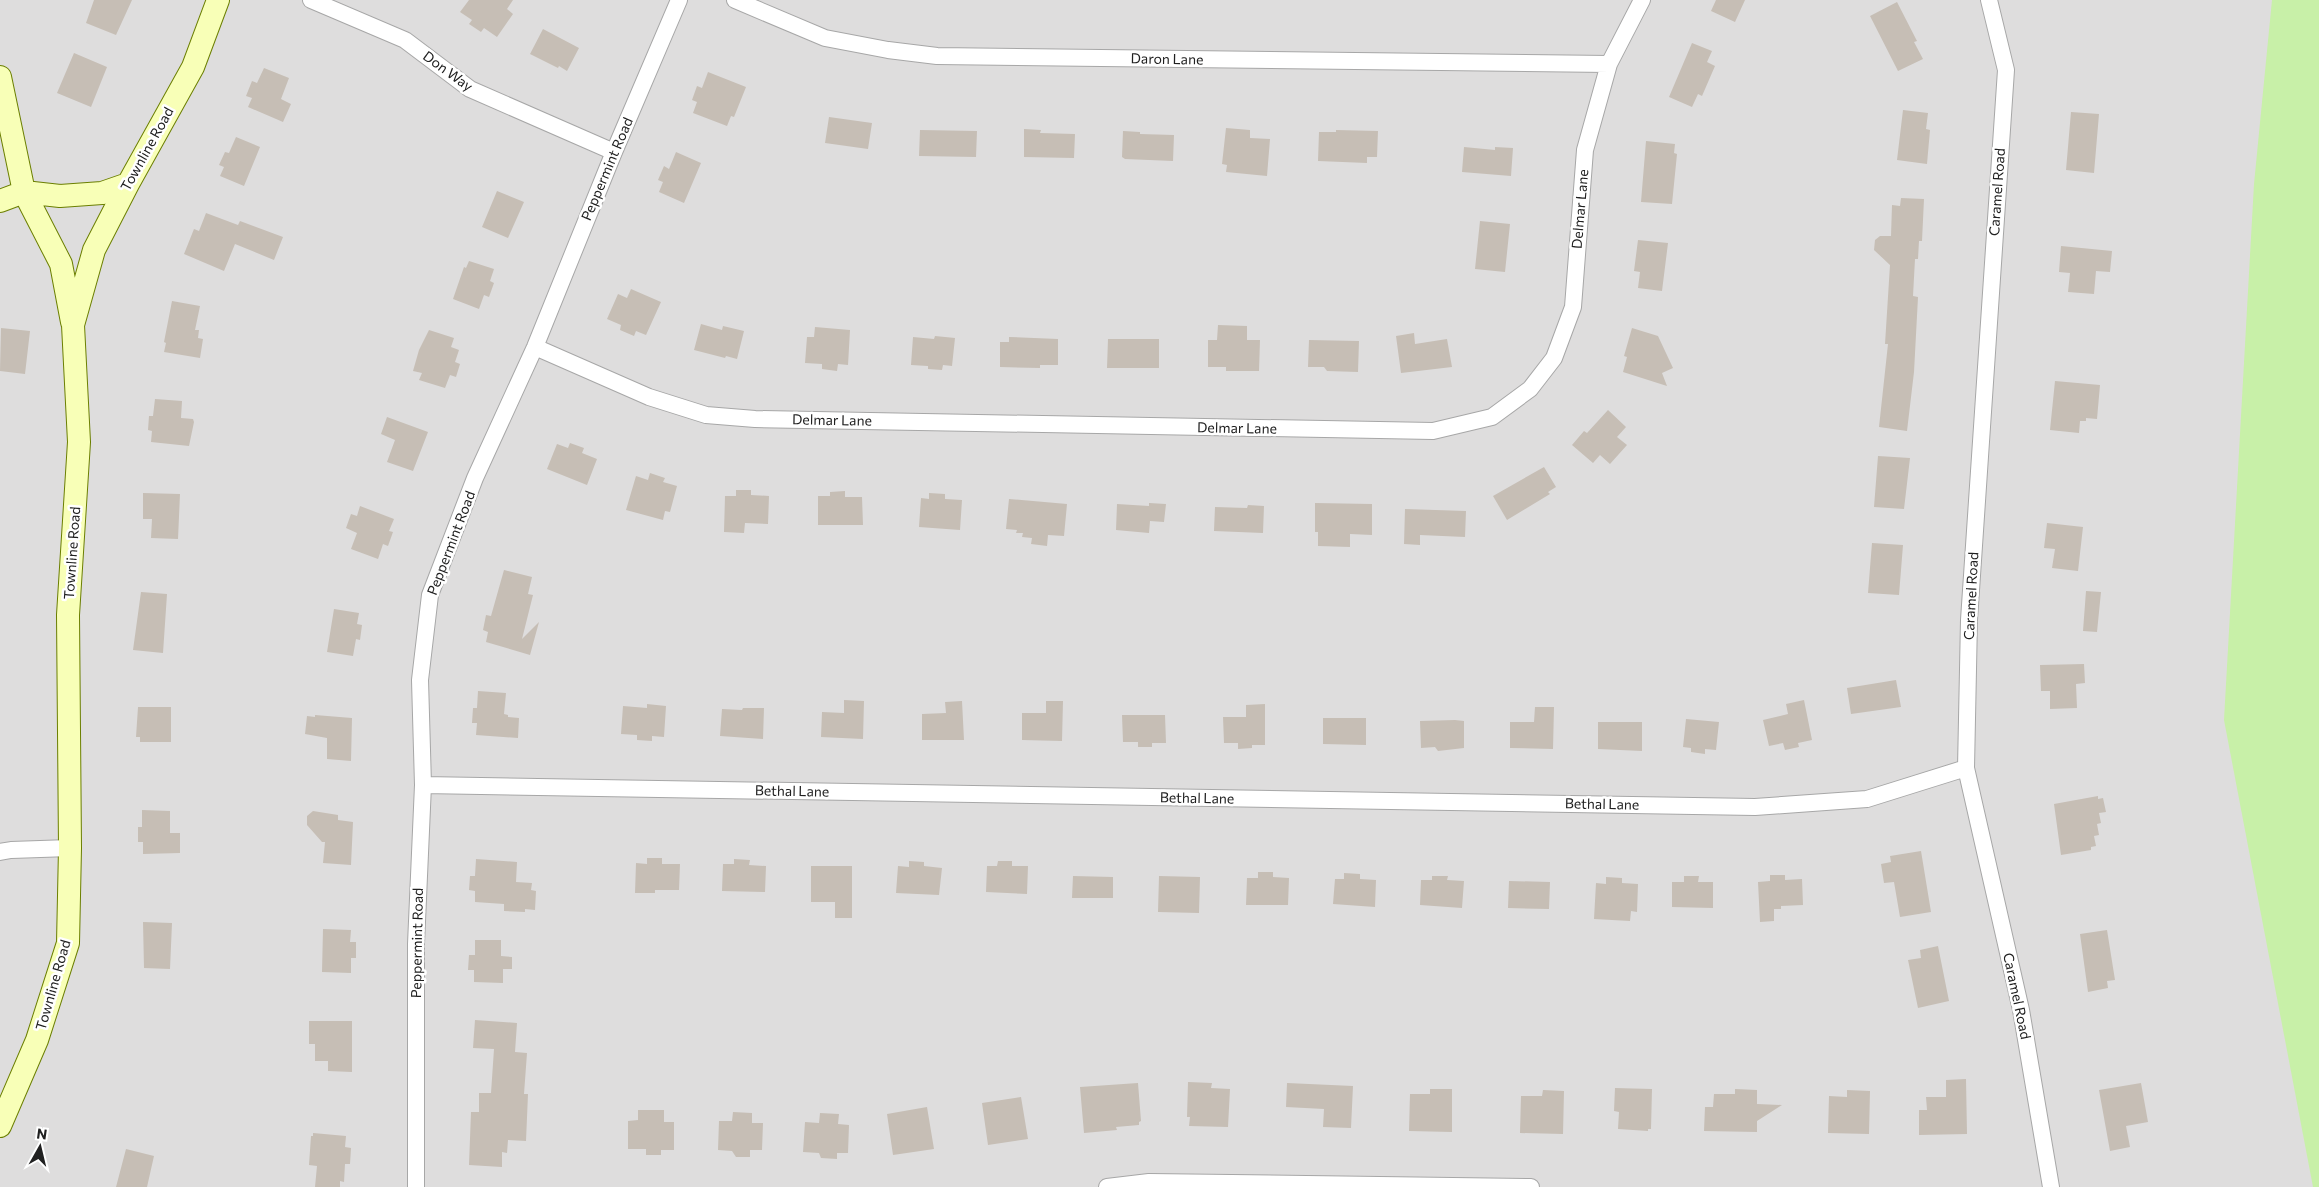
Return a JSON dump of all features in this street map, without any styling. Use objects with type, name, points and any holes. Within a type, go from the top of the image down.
[{"type":"main road","name":"Townline Road","points":[[0,1126],[37,1040],[68,943],[70,848],[68,615],[79,442],[73,325],[94,250],[193,67],[218,0]]},
{"type":"main road","points":[[0,77],[24,192],[61,264],[73,325]]},
{"type":"main road","points":[[0,200],[24,192],[60,196],[102,193],[128,184]]},
{"type":"street","name":"Don Way","points":[[311,0],[405,40],[470,89],[614,152]]},
{"type":"street","name":"Peppermint Road","points":[[416,1187],[416,944],[423,785],[420,680],[430,595],[476,478],[534,347],[679,0]]},
{"type":"street","name":"Daron Lane","points":[[735,0],[825,38],[888,50],[937,56],[1609,64]]},
{"type":"street","name":"Delmar Lane","points":[[534,347],[650,397],[706,415],[755,419],[1433,431],[1492,417],[1530,389],[1554,358],[1572,307],[1585,150],[1609,64],[1642,0]]},
{"type":"street","name":"Caramel Road","points":[[1989,0],[2006,70],[1969,620],[1966,768],[2021,1010],[2051,1187]]},
{"type":"street","name":"Bethal Lane","points":[[423,785],[1755,807],[1866,798],[1966,768]]},
{"type":"street","points":[[0,852],[70,848]]},
{"type":"street","points":[[1107,1187],[1149,1182],[1531,1187]]},
{"type":"shaded area","points":[[0,0],[2316,0],[2319,1187],[0,1187]]},
{"type":"green space","points":[[2272,0],[2319,0],[2319,1187],[2313,1187],[2224,720],[2254,184]]},
{"type":"building","points":[[94,0],[132,0],[116,35],[86,23]]},
{"type":"building","points":[[469,0],[513,0],[507,9],[513,14],[497,37],[484,28],[481,32],[469,24],[472,20],[460,12]]},
{"type":"building","points":[[1716,0],[1745,0],[1735,22],[1711,11]]},
{"type":"building","points":[[1897,2],[1917,41],[1914,42],[1923,59],[1898,71],[1870,16]]},
{"type":"building","points":[[543,29],[579,48],[567,71],[530,54]]},
{"type":"building","points":[[1692,43],[1712,51],[1707,62],[1715,66],[1702,96],[1698,94],[1692,107],[1669,97]]},
{"type":"building","points":[[74,53],[107,67],[91,107],[57,93]]},
{"type":"building","points":[[264,68],[289,78],[281,99],[291,104],[283,122],[248,107],[252,98],[246,96],[252,81],[257,83]]},
{"type":"building","points":[[708,72],[746,87],[734,117],[731,116],[727,126],[693,113],[697,102],[692,100],[697,86],[702,88]]},
{"type":"building","points":[[1903,110],[1928,113],[1926,129],[1930,130],[1927,164],[1897,160]]},
{"type":"building","points":[[2071,112],[2099,114],[2094,173],[2066,170]]},
{"type":"building","points":[[829,117],[872,123],[868,149],[825,143]]},
{"type":"building","points":[[1226,128],[1250,130],[1250,138],[1270,139],[1267,176],[1226,172],[1227,165],[1222,164]]},
{"type":"building","points":[[1024,129],[1041,130],[1040,133],[1075,134],[1074,158],[1024,157]]},
{"type":"building","points":[[920,130],[977,131],[976,157],[919,156]]},
{"type":"building","points":[[1336,130],[1378,131],[1377,157],[1367,157],[1367,163],[1318,161],[1319,132],[1336,132]]},
{"type":"building","points":[[1123,131],[1140,132],[1140,134],[1174,135],[1173,161],[1125,159],[1122,157]]},
{"type":"building","points":[[236,137],[260,147],[244,186],[220,176],[224,167],[219,165],[225,152],[229,153]]},
{"type":"building","points":[[1646,141],[1675,144],[1674,153],[1677,154],[1672,204],[1641,202]]},
{"type":"building","points":[[1464,147],[1495,150],[1495,147],[1513,148],[1511,176],[1462,172]]},
{"type":"building","points":[[676,152],[701,163],[684,203],[659,192],[663,182],[658,180],[664,166],[669,169]]},
{"type":"building","points":[[497,191],[524,202],[508,238],[482,227]]},
{"type":"building","points":[[1901,198],[1924,199],[1922,241],[1919,241],[1918,259],[1915,259],[1913,296],[1918,297],[1914,372],[1907,431],[1879,427],[1888,344],[1885,344],[1890,265],[1874,250],[1875,240],[1880,236],[1891,236],[1892,205],[1900,206]]},
{"type":"building","points":[[206,213],[238,225],[240,221],[283,237],[274,260],[235,244],[224,271],[184,254],[194,229],[199,231]]},
{"type":"building","points":[[1480,221],[1510,224],[1505,272],[1475,269]]},
{"type":"building","points":[[1638,240],[1668,243],[1662,291],[1638,288],[1640,272],[1634,271]]},
{"type":"building","points":[[2061,246],[2112,251],[2110,272],[2096,271],[2094,294],[2068,292],[2070,273],[2059,272]]},
{"type":"building","points":[[469,261],[494,269],[490,281],[494,283],[489,297],[484,295],[479,309],[453,299],[464,267],[466,268]]},
{"type":"building","points":[[631,289],[661,302],[646,335],[636,331],[634,336],[620,330],[621,325],[607,319],[618,294],[627,298]]},
{"type":"building","points":[[172,301],[200,306],[195,330],[199,330],[198,338],[203,339],[200,358],[164,352],[166,343],[164,342]]},
{"type":"building","points":[[701,324],[722,330],[723,326],[744,331],[737,359],[694,350]]},
{"type":"building","points":[[1218,325],[1247,326],[1247,340],[1260,340],[1259,371],[1226,371],[1226,367],[1208,367],[1208,340],[1217,340]]},
{"type":"building","points":[[815,327],[850,330],[848,365],[838,364],[837,371],[822,369],[822,364],[805,363],[807,337],[814,337]]},
{"type":"building","points":[[1,328],[30,331],[25,374],[0,371]]},
{"type":"building","points":[[1632,328],[1658,336],[1673,368],[1662,373],[1667,386],[1623,372],[1627,357],[1624,356]]},
{"type":"building","points":[[429,330],[454,338],[451,347],[459,350],[455,362],[460,364],[456,377],[450,375],[445,388],[419,380],[422,373],[413,371],[419,350]]},
{"type":"building","points":[[1414,333],[1415,344],[1447,339],[1452,367],[1401,373],[1396,336]]},
{"type":"building","points":[[935,336],[955,338],[952,366],[943,365],[942,370],[928,369],[928,366],[911,365],[913,337],[934,339]]},
{"type":"building","points":[[1009,337],[1058,339],[1058,365],[1040,365],[1040,368],[1000,367],[1000,342],[1009,342]]},
{"type":"building","points":[[1108,339],[1159,339],[1159,368],[1107,368]]},
{"type":"building","points":[[1309,340],[1359,341],[1358,372],[1327,371],[1324,367],[1308,367]]},
{"type":"building","points":[[2055,381],[2100,385],[2097,419],[2086,418],[2086,421],[2080,421],[2079,433],[2050,430]]},
{"type":"building","points":[[155,399],[182,401],[181,418],[193,419],[194,422],[189,446],[151,442],[152,431],[148,430],[149,416],[153,416]]},
{"type":"building","points":[[1608,410],[1626,427],[1617,437],[1627,445],[1610,464],[1600,455],[1593,463],[1572,445],[1584,431],[1587,433]]},
{"type":"building","points":[[387,417],[428,432],[413,471],[387,462],[395,440],[381,434]]},
{"type":"building","points":[[570,443],[584,448],[582,453],[597,459],[587,485],[547,469],[557,444],[568,448]]},
{"type":"building","points":[[1878,456],[1910,458],[1904,509],[1874,507]]},
{"type":"building","points":[[1544,467],[1556,487],[1548,492],[1550,494],[1507,520],[1493,496]]},
{"type":"building","points":[[650,473],[665,478],[663,482],[677,486],[670,512],[665,511],[663,520],[626,510],[636,476],[648,480]]},
{"type":"building","points":[[736,490],[751,490],[751,495],[769,496],[768,524],[745,523],[744,533],[724,532],[725,496],[736,496]]},
{"type":"building","points":[[845,491],[845,497],[862,497],[863,525],[818,525],[818,496],[830,496],[830,492]]},
{"type":"building","points":[[143,493],[180,494],[178,539],[151,538],[152,519],[143,519]]},
{"type":"building","points":[[929,493],[945,494],[945,499],[962,500],[960,530],[919,527],[921,498],[929,499]]},
{"type":"building","points":[[1009,499],[1067,504],[1064,536],[1048,535],[1047,546],[1031,544],[1032,538],[1022,537],[1023,533],[1016,533],[1017,530],[1006,529]]},
{"type":"building","points":[[1149,503],[1166,504],[1164,522],[1150,521],[1149,533],[1116,530],[1117,504],[1149,506]]},
{"type":"building","points":[[1315,503],[1372,504],[1372,535],[1350,534],[1350,547],[1318,546],[1318,532],[1315,532]]},
{"type":"building","points":[[1248,505],[1264,506],[1263,533],[1214,531],[1215,507],[1247,508]]},
{"type":"building","points":[[360,506],[394,519],[389,531],[393,532],[388,546],[383,544],[378,559],[351,549],[357,533],[346,528],[351,514],[357,516]]},
{"type":"building","points":[[1405,509],[1466,511],[1465,537],[1420,535],[1420,545],[1404,544]]},
{"type":"building","points":[[2047,523],[2083,527],[2078,571],[2052,568],[2055,549],[2044,548]]},
{"type":"building","points":[[1872,543],[1903,545],[1899,595],[1868,593]]},
{"type":"building","points":[[504,570],[532,577],[528,594],[533,595],[522,639],[539,622],[530,655],[486,642],[488,632],[483,630],[486,615],[491,616]]},
{"type":"building","points":[[2086,591],[2101,592],[2097,632],[2083,631]]},
{"type":"building","points":[[141,592],[167,594],[163,653],[133,650]]},
{"type":"building","points":[[334,609],[359,613],[357,624],[362,625],[360,640],[356,639],[353,656],[327,652]]},
{"type":"building","points":[[2084,664],[2085,683],[2076,684],[2077,708],[2050,709],[2050,691],[2041,691],[2040,665]]},
{"type":"building","points":[[1896,680],[1901,707],[1851,714],[1847,688]]},
{"type":"building","points":[[478,691],[506,693],[504,714],[508,715],[508,717],[519,718],[518,738],[476,735],[477,723],[472,723],[473,708],[477,708]]},
{"type":"building","points":[[844,700],[864,701],[863,739],[821,737],[822,712],[844,713]]},
{"type":"building","points":[[1804,700],[1812,740],[1798,743],[1799,747],[1785,750],[1783,743],[1769,746],[1763,720],[1788,714],[1786,704]]},
{"type":"building","points":[[962,701],[964,740],[922,740],[922,714],[946,713],[945,702]]},
{"type":"building","points":[[1046,701],[1063,701],[1062,741],[1022,740],[1022,713],[1046,713]]},
{"type":"building","points":[[647,704],[666,706],[664,737],[652,736],[652,741],[637,740],[637,735],[621,734],[623,706],[647,708]]},
{"type":"building","points":[[1265,704],[1265,745],[1252,745],[1252,748],[1238,749],[1238,743],[1224,743],[1223,717],[1246,717],[1246,705]]},
{"type":"building","points":[[138,707],[171,707],[171,742],[140,742],[140,737],[136,737]]},
{"type":"building","points":[[1535,707],[1554,707],[1553,749],[1510,748],[1510,722],[1534,722]]},
{"type":"building","points":[[743,708],[764,708],[763,739],[720,736],[722,709],[742,710]]},
{"type":"building","points":[[315,715],[352,718],[351,761],[327,759],[327,738],[305,734],[307,716],[315,717]]},
{"type":"building","points":[[1122,715],[1165,715],[1166,743],[1152,743],[1152,747],[1138,747],[1138,742],[1123,742]]},
{"type":"building","points":[[1323,718],[1366,718],[1366,745],[1323,744]]},
{"type":"building","points":[[1686,719],[1719,722],[1716,750],[1705,749],[1705,754],[1691,752],[1691,748],[1683,747]]},
{"type":"building","points":[[1420,721],[1464,721],[1464,748],[1438,751],[1435,747],[1421,748]]},
{"type":"building","points":[[1598,722],[1642,722],[1642,751],[1598,749]]},
{"type":"building","points":[[2098,796],[2098,799],[2103,798],[2106,812],[2099,813],[2101,823],[2097,824],[2099,835],[2094,836],[2096,846],[2091,847],[2091,850],[2061,855],[2054,804]]},
{"type":"building","points":[[142,810],[170,811],[170,833],[180,833],[180,853],[143,854],[143,842],[138,842],[138,827],[142,827]]},
{"type":"building","points":[[313,811],[338,815],[338,820],[353,822],[351,865],[323,863],[325,842],[322,842],[307,825],[307,816]]},
{"type":"building","points":[[1921,851],[1931,912],[1900,917],[1894,882],[1884,883],[1881,864],[1891,862],[1890,856]]},
{"type":"building","points":[[647,858],[662,858],[662,864],[680,864],[679,890],[655,890],[655,893],[635,893],[636,863],[647,864]]},
{"type":"building","points":[[476,859],[517,862],[516,882],[532,883],[531,890],[536,891],[535,910],[525,909],[525,912],[504,911],[504,904],[475,902],[475,891],[469,890],[470,876],[475,876]]},
{"type":"building","points":[[734,859],[750,860],[749,865],[766,866],[765,892],[722,891],[723,864],[734,864]]},
{"type":"building","points":[[909,861],[924,862],[924,866],[942,868],[939,895],[896,893],[898,866],[909,867]]},
{"type":"building","points":[[998,861],[1012,861],[1012,866],[1028,866],[1027,894],[986,892],[987,866],[997,866]]},
{"type":"building","points":[[811,866],[852,866],[852,918],[835,918],[835,902],[811,902]]},
{"type":"building","points":[[1258,872],[1273,872],[1273,877],[1289,878],[1288,905],[1246,905],[1247,878],[1258,878]]},
{"type":"building","points":[[1344,873],[1360,874],[1360,879],[1376,880],[1375,907],[1333,904],[1335,879],[1344,879]]},
{"type":"building","points":[[1770,875],[1785,875],[1785,880],[1802,879],[1803,905],[1781,906],[1781,909],[1774,909],[1774,921],[1760,922],[1758,882],[1770,881]]},
{"type":"building","points":[[1073,876],[1113,877],[1113,898],[1072,898]]},
{"type":"building","points":[[1159,876],[1200,877],[1199,913],[1158,912]]},
{"type":"building","points":[[1432,876],[1448,876],[1447,880],[1464,881],[1462,908],[1420,905],[1421,880],[1432,880]]},
{"type":"building","points":[[1684,876],[1699,876],[1698,882],[1713,882],[1713,908],[1672,907],[1672,882],[1684,882]]},
{"type":"building","points":[[1606,877],[1622,878],[1622,883],[1638,884],[1637,912],[1631,911],[1630,921],[1594,919],[1596,883],[1606,884]]},
{"type":"building","points":[[1509,881],[1550,882],[1549,909],[1508,908]]},
{"type":"building","points":[[143,922],[172,923],[170,969],[144,968]]},
{"type":"building","points":[[323,929],[351,930],[350,942],[356,942],[356,958],[351,958],[351,973],[322,972]]},
{"type":"building","points":[[2107,930],[2115,980],[2107,981],[2108,988],[2088,992],[2080,934]]},
{"type":"building","points":[[475,940],[501,940],[501,956],[512,957],[512,969],[503,969],[503,983],[474,982],[474,970],[468,970],[469,955],[475,955]]},
{"type":"building","points":[[1938,946],[1949,1001],[1918,1008],[1908,960],[1921,958],[1920,950]]},
{"type":"building","points":[[475,1020],[517,1023],[515,1052],[527,1053],[524,1094],[528,1094],[526,1141],[508,1140],[507,1153],[502,1152],[502,1167],[469,1165],[471,1112],[479,1112],[479,1093],[491,1093],[494,1049],[473,1048]]},
{"type":"building","points":[[309,1021],[352,1021],[352,1072],[328,1071],[328,1061],[315,1061],[315,1044],[309,1044]]},
{"type":"building","points":[[1966,1079],[1967,1134],[1919,1135],[1919,1110],[1927,1110],[1926,1097],[1946,1097],[1946,1080]]},
{"type":"building","points":[[1188,1082],[1212,1083],[1211,1088],[1230,1089],[1228,1127],[1189,1126],[1190,1117],[1187,1117]]},
{"type":"building","points":[[1138,1083],[1141,1121],[1139,1125],[1116,1127],[1117,1130],[1084,1133],[1080,1087]]},
{"type":"building","points":[[1287,1083],[1353,1086],[1351,1128],[1323,1127],[1324,1109],[1286,1107]]},
{"type":"building","points":[[2141,1083],[2148,1122],[2126,1126],[2130,1147],[2110,1151],[2099,1090]]},
{"type":"building","points":[[1615,1088],[1652,1089],[1651,1129],[1648,1129],[1648,1131],[1618,1129],[1619,1112],[1614,1111]]},
{"type":"building","points":[[1430,1089],[1452,1089],[1452,1132],[1409,1131],[1410,1094],[1430,1094]]},
{"type":"building","points":[[1735,1089],[1757,1090],[1757,1104],[1782,1105],[1757,1121],[1757,1132],[1704,1131],[1705,1107],[1713,1107],[1714,1094],[1735,1094]]},
{"type":"building","points":[[1543,1090],[1564,1091],[1563,1134],[1520,1133],[1521,1096],[1542,1096]]},
{"type":"building","points":[[1847,1090],[1870,1091],[1869,1134],[1828,1133],[1829,1096],[1847,1097]]},
{"type":"building","points":[[1021,1097],[1028,1139],[988,1145],[982,1103]]},
{"type":"building","points":[[927,1107],[934,1149],[893,1155],[887,1114]]},
{"type":"building","points":[[638,1110],[664,1110],[664,1122],[674,1122],[674,1150],[661,1150],[661,1155],[646,1155],[646,1149],[628,1149],[628,1121],[638,1120]]},
{"type":"building","points":[[733,1112],[752,1113],[752,1123],[763,1123],[762,1150],[750,1150],[750,1157],[736,1157],[732,1151],[718,1150],[719,1121],[732,1121]]},
{"type":"building","points":[[820,1113],[839,1114],[838,1124],[849,1125],[848,1153],[837,1153],[837,1159],[821,1158],[819,1153],[803,1152],[805,1122],[819,1123]]},
{"type":"building","points":[[313,1133],[346,1136],[345,1147],[351,1148],[350,1164],[345,1164],[344,1182],[340,1181],[340,1187],[315,1187],[317,1166],[309,1165],[311,1136],[313,1136]]},
{"type":"building","points":[[126,1149],[154,1156],[147,1187],[116,1187]]}]
